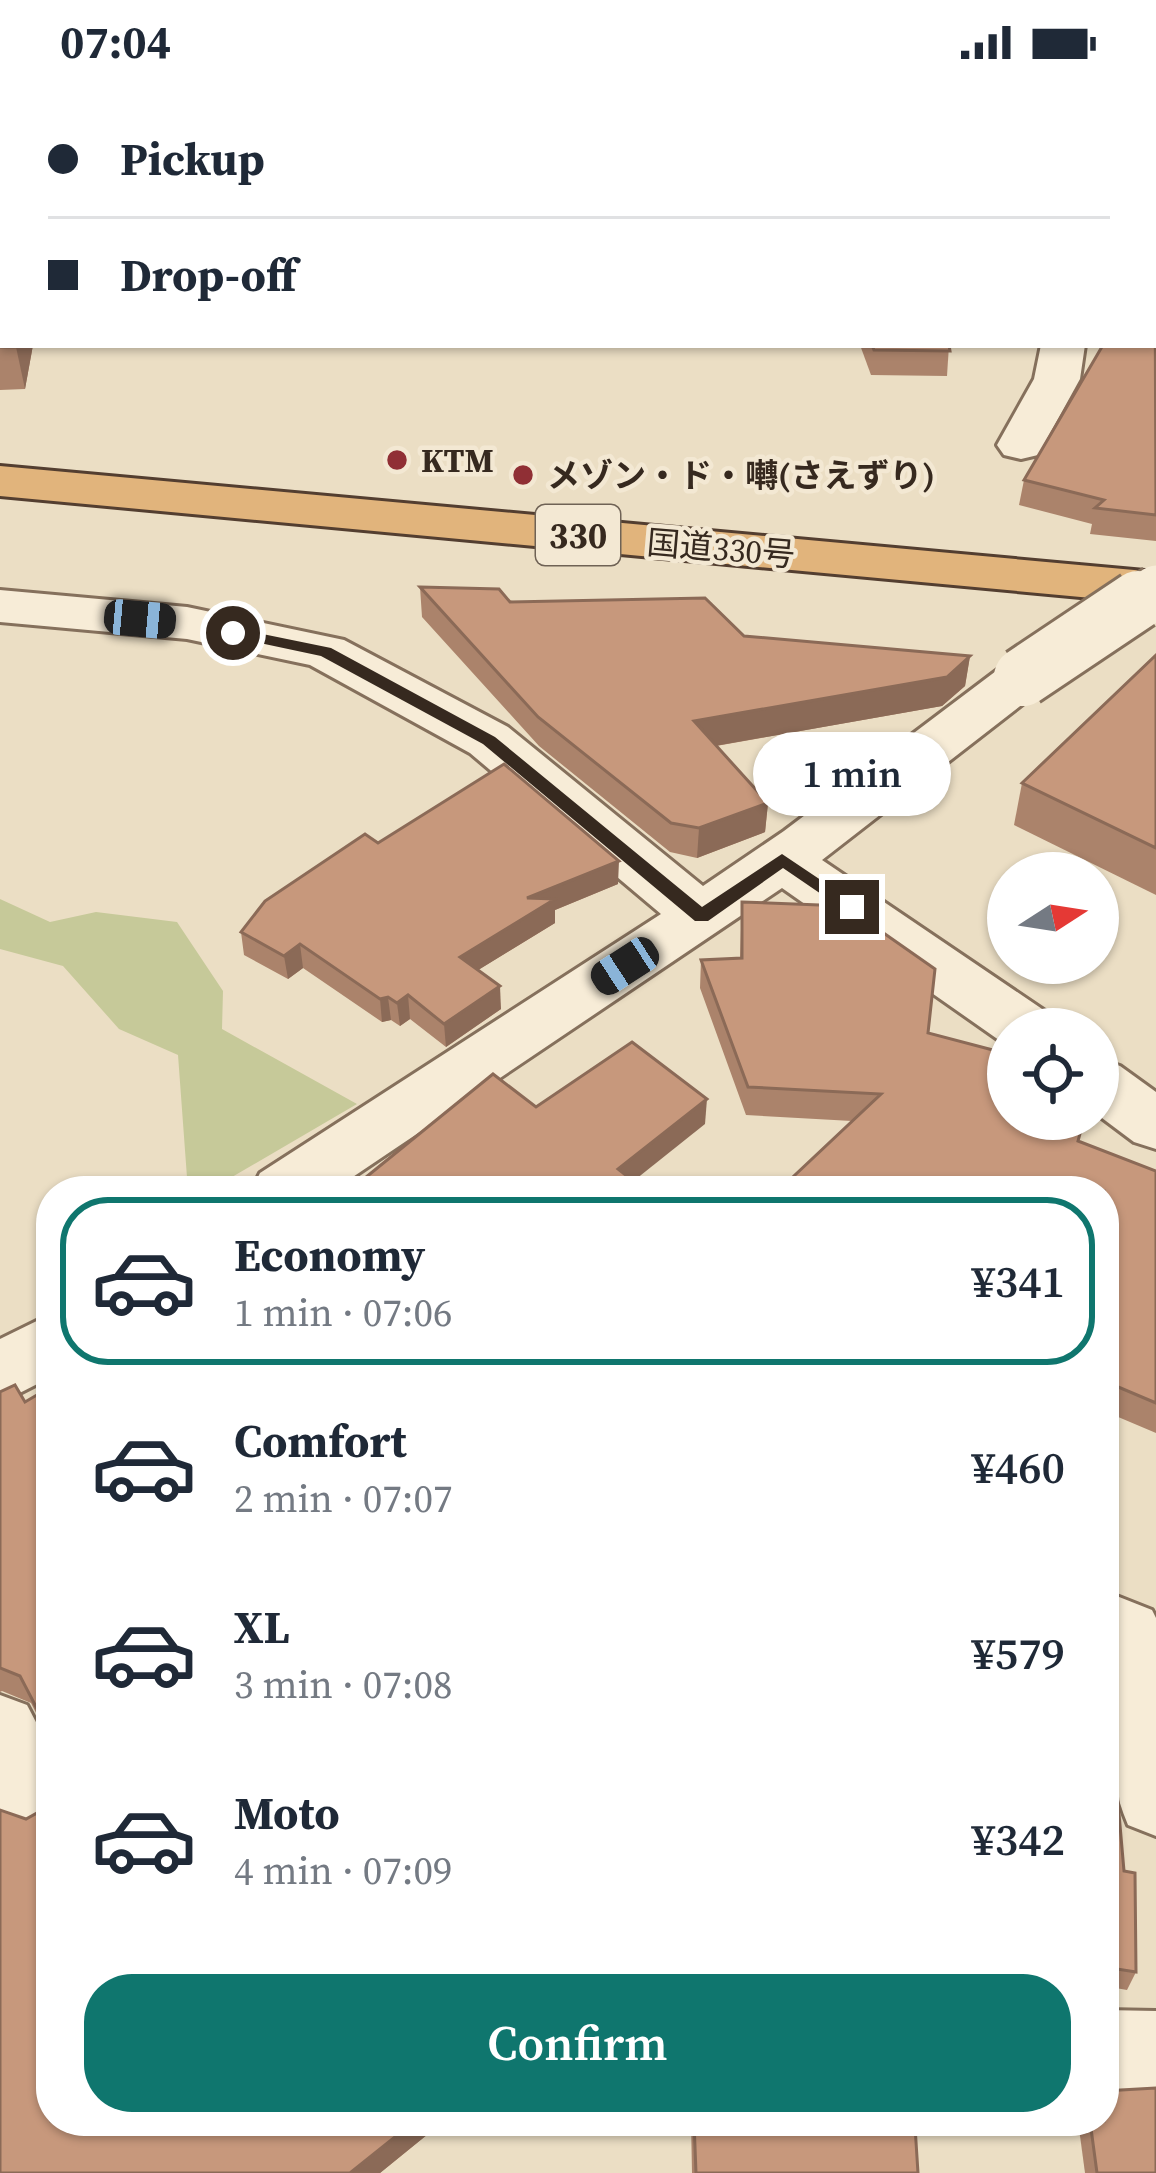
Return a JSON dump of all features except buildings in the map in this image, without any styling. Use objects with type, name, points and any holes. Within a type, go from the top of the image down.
[{"type":"highway","name":"国道330号","points":[[0,481],[1156,588]]},
{"type":"highway","name":"国道330号","points":[[0,521],[1156,628]]},
{"type":"street","points":[[1021,445],[1057,379],[1062,348]]},
{"type":"street","points":[[306,1176],[782,860],[1024,677],[1156,588]]},
{"type":"street","points":[[0,606],[187,623],[326,652],[489,740],[701,916]]},
{"type":"street","points":[[782,860],[997,1008]]},
{"type":"street","points":[[1119,1098],[1156,1125]]},
{"type":"street","points":[[0,1374],[36,1351]]},
{"type":"street","points":[[1119,1631],[1126,1634],[1156,1798]]},
{"type":"street","points":[[0,1731],[36,1802]]},
{"type":"street","points":[[1119,2053],[1156,2054]]},
{"type":"green space","points":[[0,899],[50,922],[96,912],[177,922],[223,991],[222,1029],[357,1104],[234,1176],[187,1176],[178,1055],[119,1029],[63,966],[0,949]]},
{"type":"place","name":"KTM","points":[[397,460]]},
{"type":"place","name":"メゾン・ド・囀(さえずり)","points":[[523,475]]},
{"type":"route","points":[[233,633],[326,652],[489,740],[701,916],[782,860],[852,907]]}]
